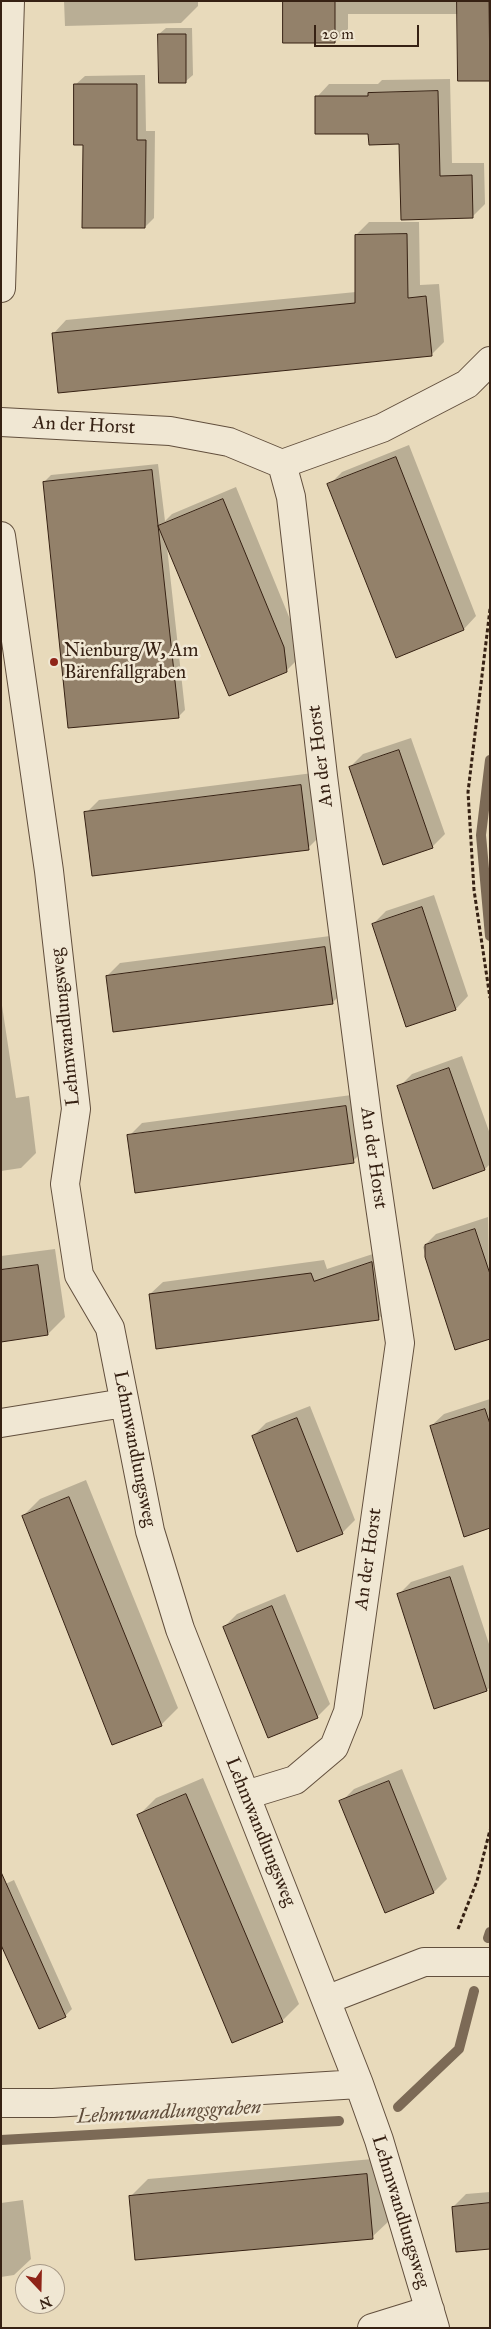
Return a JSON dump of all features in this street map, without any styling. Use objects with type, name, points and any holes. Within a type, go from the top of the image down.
[{"type":"street","points":[[1,288],[10,1]]},
{"type":"street","points":[[282,464],[382,428],[467,384],[490,361]]},
{"type":"street","name":"An der Horst","points":[[1,422],[170,431],[229,442],[282,464],[291,498],[323,776],[368,1124],[400,1343],[348,1712],[334,1747],[294,1780],[246,1795]]},
{"type":"street","name":"Lehmwandlungsweg","points":[[1,536],[49,871],[76,1109],[65,1184],[79,1275],[110,1328],[150,1531],[180,1629],[359,2084],[379,2140],[432,2319]]},
{"type":"street","points":[[1,1422],[124,1402]]},
{"type":"street","points":[[326,2000],[424,1962],[490,1962]]},
{"type":"street","points":[[1,2103],[63,2103],[359,2084]]},
{"type":"street","points":[[372,2328],[432,2319]]},
{"type":"path","points":[[490,609],[468,792],[474,890],[490,998]]},
{"type":"path","points":[[445,1962],[478,1881],[490,1830]]},
{"type":"building","points":[[283,1],[335,1],[335,43],[283,43]]},
{"type":"building","points":[[457,1],[489,1],[490,81],[458,81]]},
{"type":"building","points":[[158,34],[186,34],[186,83],[159,83]]},
{"type":"building","points":[[74,84],[137,84],[137,140],[146,140],[145,228],[82,228],[83,145],[74,145]]},
{"type":"building","points":[[438,91],[440,176],[472,175],[473,218],[401,220],[399,144],[369,145],[368,134],[315,134],[315,96],[368,96],[368,93]]},
{"type":"building","points":[[407,234],[408,298],[426,296],[432,356],[58,393],[52,333],[355,303],[355,235]]},
{"type":"building","points":[[396,457],[464,630],[396,658],[327,484]]},
{"type":"building","points":[[152,470],[179,718],[68,728],[43,482]]},
{"type":"building","points":[[223,499],[284,647],[287,672],[229,696],[158,526]]},
{"type":"building","points":[[399,750],[433,848],[383,865],[349,767]]},
{"type":"building","points":[[301,785],[309,850],[92,876],[84,812]]},
{"type":"building","points":[[422,907],[456,1010],[406,1027],[372,924]]},
{"type":"building","points":[[325,947],[333,1004],[113,1032],[106,976]]},
{"type":"building","points":[[449,1068],[485,1170],[433,1189],[397,1086]]},
{"type":"building","points":[[346,1106],[354,1163],[135,1193],[127,1135]]},
{"type":"building","points":[[475,1229],[490,1274],[490,1339],[455,1350],[425,1257],[425,1245]]},
{"type":"building","points":[[372,1262],[379,1320],[156,1349],[149,1294],[311,1273],[314,1281]]},
{"type":"building","points":[[38,1265],[48,1335],[1,1342],[1,1270]]},
{"type":"building","points":[[485,1409],[490,1424],[490,1528],[464,1537],[430,1426]]},
{"type":"building","points":[[297,1418],[343,1534],[297,1552],[252,1436]]},
{"type":"building","points":[[69,1497],[162,1726],[112,1745],[22,1516]]},
{"type":"building","points":[[450,1577],[487,1691],[434,1709],[397,1594]]},
{"type":"building","points":[[272,1606],[318,1718],[268,1738],[223,1627]]},
{"type":"building","points":[[389,1781],[434,1893],[385,1913],[339,1801]]},
{"type":"building","points":[[186,1794],[283,2022],[232,2043],[137,1815]]},
{"type":"building","points":[[1,1872],[66,2017],[39,2029],[1,1945]]},
{"type":"building","points":[[367,2174],[373,2239],[135,2260],[129,2196]]},
{"type":"building","points":[[490,2203],[490,2249],[456,2252],[452,2207]]},
{"type":"waterway","name":"Lehmwandlungsgraben","points":[[490,760],[481,835],[490,936]]},
{"type":"waterway","name":"Lehmwandlungsgraben","points":[[488,1938],[490,1932]]},
{"type":"waterway","name":"Lehmwandlungsgraben","points":[[398,2107],[459,2049],[474,1991]]},
{"type":"waterway","name":"Lehmwandlungsgraben","points":[[1,2140],[339,2121]]},
{"type":"place","name":"Nienburg/W, Am Bärenfallgraben","points":[[54,662]]}]
